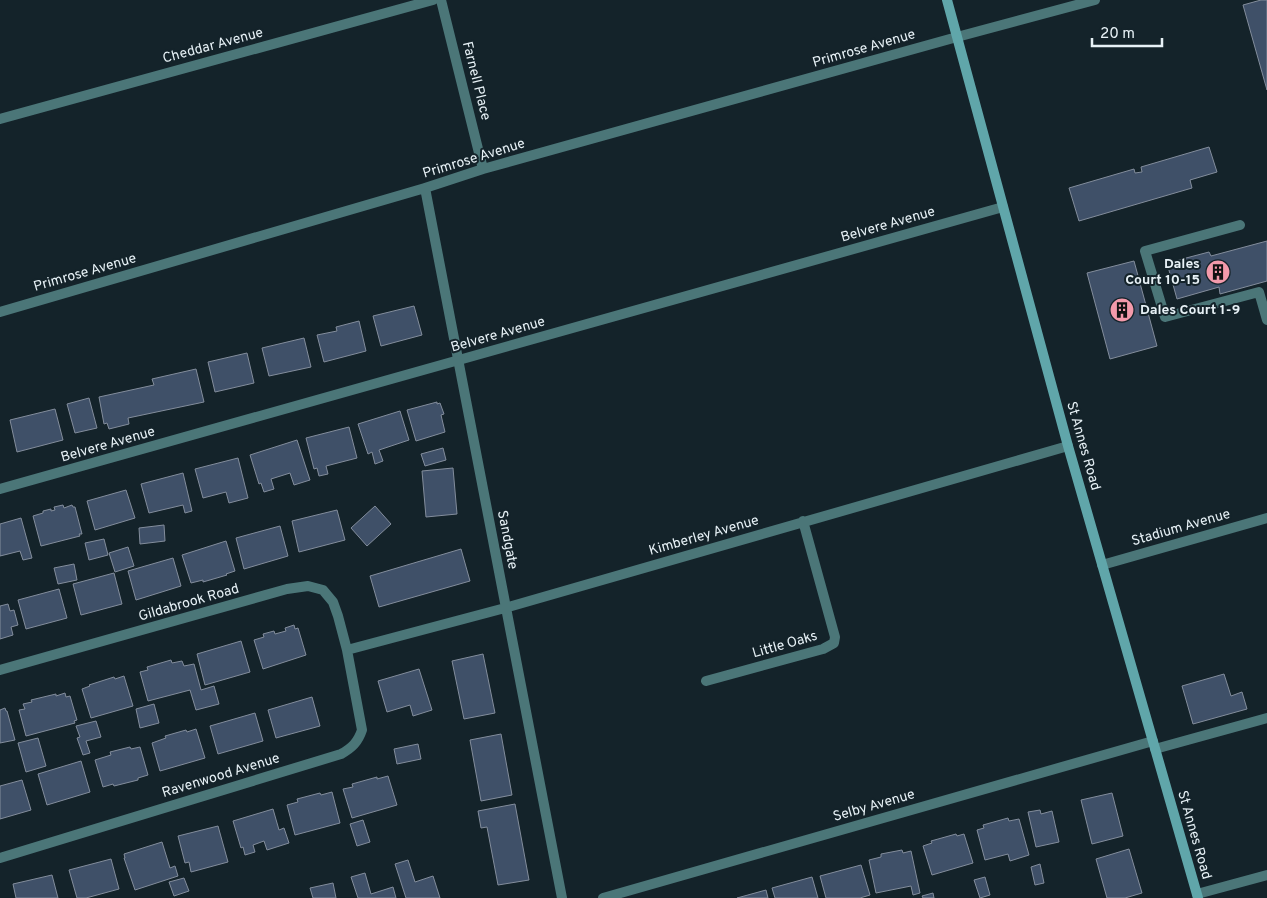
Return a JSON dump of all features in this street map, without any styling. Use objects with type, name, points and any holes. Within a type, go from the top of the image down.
[{"type":"street","name":"Cheddar Avenue","points":[[0,118],[433,0]]},
{"type":"street","name":"Farnell Place","points":[[441,0],[483,169]]},
{"type":"street","name":"St Annes Road","points":[[947,0],[1068,446],[1198,896]]},
{"type":"street","name":"Primrose Avenue","points":[[0,312],[425,188],[483,169],[1095,0]]},
{"type":"street","name":"Sandgate","points":[[425,188],[460,360],[505,608],[562,898]]},
{"type":"street","name":"Belvere Avenue","points":[[0,489],[1003,207]]},
{"type":"street","points":[[1240,225],[1145,251],[1165,317],[1259,292],[1267,320]]},
{"type":"street","name":"Kimberley Avenue","points":[[347,650],[505,608],[1068,446]]},
{"type":"street","name":"Stadium Avenue","points":[[1102,565],[1267,518]]},
{"type":"street","name":"Little Oaks","points":[[706,682],[822,650],[834,643],[835,637],[804,521]]},
{"type":"street","name":"Gildabrook Road","points":[[0,670],[287,589],[308,586],[323,590],[333,602],[347,650]]},
{"type":"street","name":"Ravenwood Avenue","points":[[0,858],[349,750],[360,737],[362,730],[347,650]]},
{"type":"street","name":"Selby Avenue","points":[[603,898],[1154,745],[1267,718]]},
{"type":"street","points":[[1198,896],[1267,875]]},
{"type":"building","points":[[1267,0],[1267,90],[1243,5]]},
{"type":"building","points":[[1209,147],[1217,172],[1190,180],[1192,188],[1079,221],[1069,188],[1134,169],[1135,173],[1142,172],[1141,167]]},
{"type":"building","name":"Dales Court 10-15","points":[[1267,241],[1267,281],[1220,294],[1219,287],[1177,299],[1167,263],[1209,252],[1211,256]]},
{"type":"building","name":"Dales Court 1-9","points":[[1134,261],[1157,346],[1110,359],[1087,273]]},
{"type":"building","points":[[414,306],[422,335],[381,346],[373,316]]},
{"type":"building","points":[[359,321],[366,351],[324,362],[317,335],[337,331],[336,327]]},
{"type":"building","points":[[304,338],[311,367],[269,376],[262,348]]},
{"type":"building","points":[[247,353],[254,383],[215,392],[208,362]]},
{"type":"building","points":[[196,369],[204,402],[128,418],[129,424],[109,429],[107,423],[104,424],[99,397],[154,385],[152,379]]},
{"type":"building","points":[[89,398],[97,428],[75,433],[67,404]]},
{"type":"building","points":[[437,402],[437,404],[440,403],[444,414],[441,415],[445,432],[416,441],[407,410]]},
{"type":"building","points":[[55,409],[63,440],[17,452],[10,420]]},
{"type":"building","points":[[400,411],[409,440],[379,450],[383,461],[375,464],[372,452],[368,454],[358,424]]},
{"type":"building","points":[[349,427],[357,458],[326,466],[328,474],[319,476],[317,468],[314,469],[306,438]]},
{"type":"building","points":[[297,440],[310,480],[294,485],[290,473],[271,479],[274,489],[264,492],[261,483],[259,484],[250,455]]},
{"type":"building","points":[[443,448],[446,460],[425,466],[421,454]]},
{"type":"building","points":[[238,458],[248,498],[229,503],[226,492],[203,498],[195,469]]},
{"type":"building","points":[[453,468],[457,514],[426,517],[422,471]]},
{"type":"building","points":[[183,473],[192,511],[185,513],[183,505],[149,513],[141,484]]},
{"type":"building","points":[[126,490],[135,518],[95,530],[87,501]]},
{"type":"building","points":[[63,505],[64,508],[72,505],[75,507],[82,534],[41,546],[33,516],[43,513],[43,511],[55,510],[54,507]]},
{"type":"building","points":[[375,506],[391,524],[367,546],[351,528]]},
{"type":"building","points":[[337,510],[345,540],[299,552],[292,521]]},
{"type":"building","points":[[21,518],[32,558],[23,560],[20,551],[0,556],[0,524]]},
{"type":"building","points":[[164,525],[165,541],[140,544],[139,528]]},
{"type":"building","points":[[280,526],[288,556],[244,569],[236,538]]},
{"type":"building","points":[[104,539],[108,555],[89,560],[85,543]]},
{"type":"building","points":[[226,541],[235,571],[203,582],[203,580],[191,583],[182,555]]},
{"type":"building","points":[[128,547],[134,566],[115,572],[109,553]]},
{"type":"building","points":[[461,549],[470,581],[379,607],[370,576]]},
{"type":"building","points":[[173,558],[181,586],[136,600],[128,571]]},
{"type":"building","points":[[74,564],[77,580],[58,584],[54,568]]},
{"type":"building","points":[[114,573],[122,604],[81,615],[73,584]]},
{"type":"building","points":[[59,589],[67,618],[26,629],[18,600]]},
{"type":"building","points":[[8,604],[10,611],[14,610],[18,625],[11,627],[13,635],[0,639],[0,606]]},
{"type":"building","points":[[294,625],[295,629],[298,628],[306,655],[263,669],[254,640],[264,637],[263,634],[274,631],[275,634],[286,631],[285,628]]},
{"type":"building","points":[[241,641],[250,672],[205,685],[197,654]]},
{"type":"building","points":[[483,654],[495,713],[464,719],[452,661]]},
{"type":"building","points":[[171,660],[172,663],[182,661],[184,666],[194,664],[201,690],[214,686],[219,704],[196,710],[190,690],[148,701],[140,672],[148,670],[147,667]]},
{"type":"building","points":[[419,669],[432,710],[413,716],[410,705],[387,712],[378,681]]},
{"type":"building","points":[[1224,674],[1231,696],[1242,692],[1247,709],[1193,724],[1182,686]]},
{"type":"building","points":[[124,676],[133,706],[91,718],[82,689],[114,677],[115,679]]},
{"type":"building","points":[[65,693],[66,697],[70,696],[77,720],[74,721],[75,723],[26,736],[19,710],[25,709],[23,704],[32,702],[31,700]]},
{"type":"building","points":[[312,697],[320,726],[276,738],[268,710]]},
{"type":"building","points":[[154,704],[159,723],[140,728],[136,709]]},
{"type":"building","points":[[5,708],[15,740],[0,743],[0,710]]},
{"type":"building","points":[[255,713],[263,741],[218,754],[210,726]]},
{"type":"building","points":[[96,721],[101,737],[86,741],[90,753],[83,755],[77,738],[80,737],[76,726]]},
{"type":"building","points":[[196,729],[205,758],[160,771],[152,743],[166,738],[165,736]]},
{"type":"building","points":[[501,734],[512,795],[481,801],[470,740]]},
{"type":"building","points":[[38,738],[46,766],[26,772],[18,743]]},
{"type":"building","points":[[418,744],[421,759],[397,764],[394,749]]},
{"type":"building","points":[[130,747],[131,749],[140,747],[148,775],[138,778],[138,780],[103,787],[95,760],[111,755],[110,752]]},
{"type":"building","points":[[81,761],[90,792],[47,805],[38,774]]},
{"type":"building","points":[[388,776],[397,805],[352,818],[343,789],[353,787],[352,784]]},
{"type":"building","points":[[22,780],[31,810],[0,819],[0,786]]},
{"type":"building","points":[[332,792],[340,823],[295,835],[287,805],[298,802],[297,799]]},
{"type":"building","points":[[1112,793],[1123,836],[1092,844],[1081,800]]},
{"type":"building","points":[[515,804],[529,880],[498,885],[487,827],[481,828],[478,811]]},
{"type":"building","points":[[273,809],[279,830],[284,828],[289,843],[267,850],[264,841],[253,845],[255,852],[245,855],[233,821]]},
{"type":"building","points":[[1040,810],[1041,814],[1052,811],[1059,842],[1036,847],[1028,812]]},
{"type":"building","points":[[1008,818],[1009,821],[1019,819],[1029,855],[1010,861],[1008,854],[985,860],[977,830],[984,828],[983,825]]},
{"type":"building","points":[[363,820],[370,842],[357,846],[350,824]]},
{"type":"building","points":[[218,826],[228,862],[191,872],[189,862],[185,863],[178,836]]},
{"type":"building","points":[[956,834],[957,836],[964,834],[973,863],[932,875],[923,846],[932,843],[931,841]]},
{"type":"building","points":[[162,842],[170,868],[175,866],[178,876],[135,890],[124,854]]},
{"type":"building","points":[[1129,849],[1142,893],[1125,898],[1107,898],[1096,859]]},
{"type":"building","points":[[902,850],[903,853],[911,851],[920,893],[913,895],[911,886],[876,893],[869,860],[881,857],[881,854]]},
{"type":"building","points":[[111,859],[119,889],[86,898],[77,898],[69,870]]},
{"type":"building","points":[[408,860],[415,882],[433,876],[440,898],[406,898],[395,864]]},
{"type":"building","points":[[1040,864],[1044,883],[1035,885],[1031,867]]},
{"type":"building","points":[[861,865],[870,895],[860,898],[826,898],[820,876]]},
{"type":"building","points":[[365,873],[371,894],[393,887],[396,898],[358,898],[351,877]]},
{"type":"building","points":[[52,875],[58,898],[16,898],[13,884]]},
{"type":"building","points":[[812,877],[818,898],[775,898],[772,888]]},
{"type":"building","points":[[985,877],[990,895],[980,898],[974,880]]},
{"type":"building","points":[[184,878],[189,891],[174,896],[169,882]]},
{"type":"building","points":[[333,883],[336,898],[313,898],[310,888]]},
{"type":"building","points":[[766,890],[768,898],[737,898]]},
{"type":"building","points":[[933,893],[934,898],[923,898],[922,896]]},
{"type":"place","name":"Dales Court 10-15","points":[[1218,272]]},
{"type":"place","name":"Dales Court 1-9","points":[[1122,310]]}]
